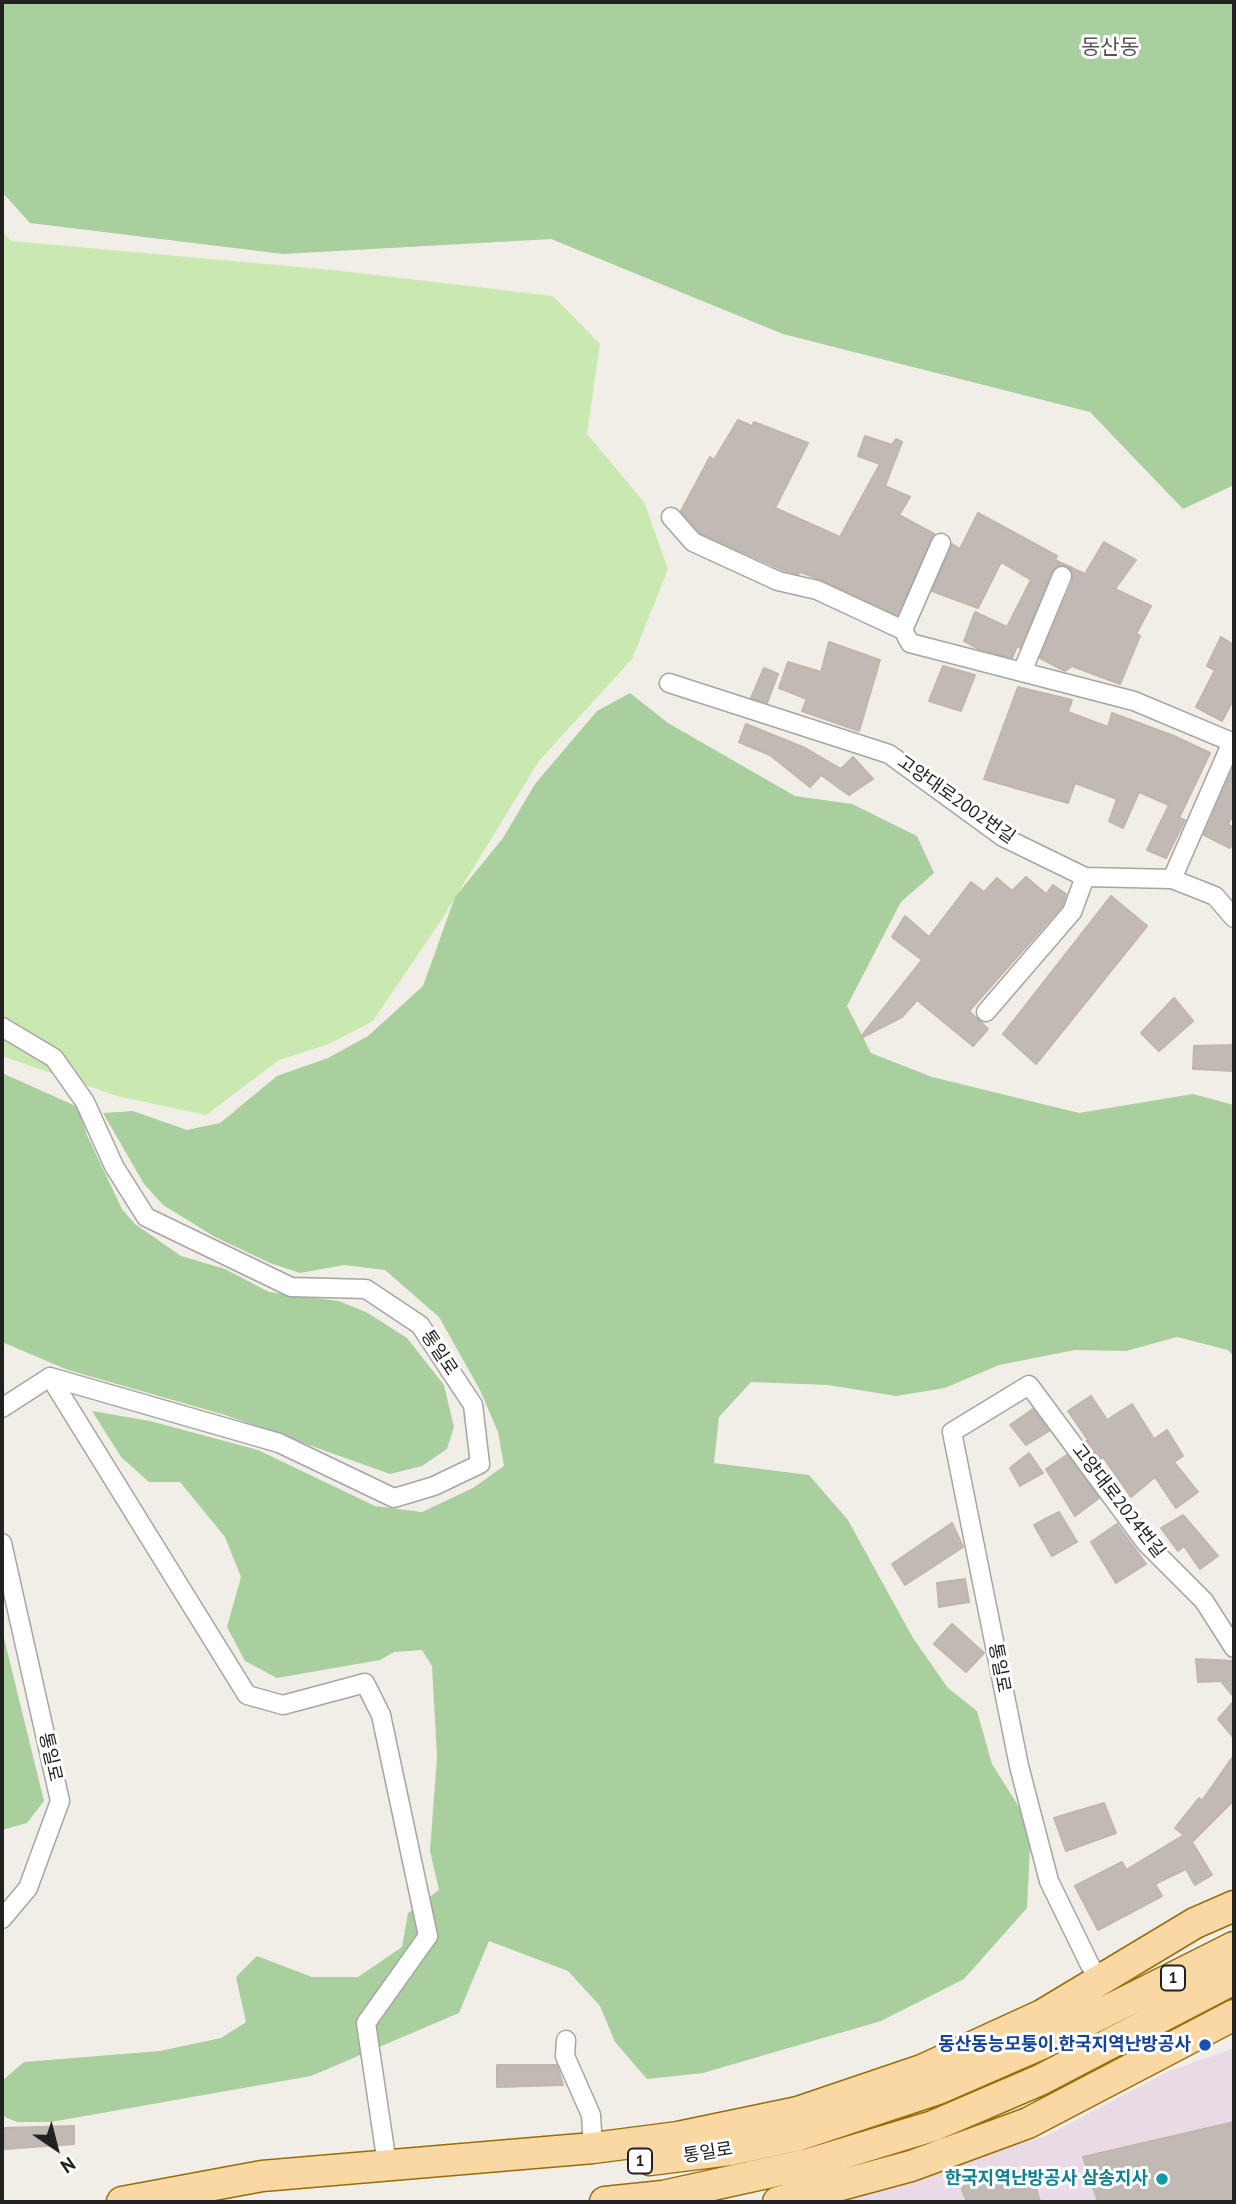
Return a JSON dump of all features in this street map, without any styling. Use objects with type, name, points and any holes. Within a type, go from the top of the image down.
[{"type":"main road","points":[[122,2202],[261,2176],[593,2148],[678,2137],[798,2112],[922,2070],[1042,2015],[1195,1923],[1234,1906]]},
{"type":"main road","points":[[1195,1923],[1234,1933]]},
{"type":"main road","name":"통일로","points":[[142,2202],[667,2159],[799,2134],[938,2089],[1039,2045],[1234,1947]]},
{"type":"main road","name":"통일로","points":[[605,2202],[663,2196],[808,2164],[933,2126],[1040,2080],[1234,1979]]},
{"type":"main road","points":[[778,2202],[911,2166],[1028,2123],[1234,2015]]},
{"type":"street","points":[[671,517],[693,542],[778,581],[817,590],[904,630],[910,643],[1134,701],[1233,743],[1172,879]]},
{"type":"street","points":[[904,630],[941,543]]},
{"type":"street","points":[[1022,672],[1062,576]]},
{"type":"street","name":"고양대로2002번길","points":[[668,683],[889,754],[1003,836],[1085,877],[1172,879],[1215,896],[1234,918]]},
{"type":"street","points":[[986,1012],[1072,912],[1085,877]]},
{"type":"street","name":"통일로","points":[[2,1027],[54,1058],[85,1102],[114,1166],[146,1217],[291,1287],[366,1289],[420,1325],[473,1405],[480,1464],[434,1486],[394,1498],[279,1443],[50,1377]]},
{"type":"street","points":[[2,1408],[50,1377],[247,1695],[283,1705],[365,1683],[381,1715],[428,1936],[366,2023],[387,2164]]},
{"type":"street","name":"통일로","points":[[1029,1385],[952,1432],[1019,1766],[1049,1881],[1090,1965],[1101,1981]]},
{"type":"street","name":"고양대로2024번길","points":[[1029,1385],[1146,1543],[1204,1601],[1234,1648]]},
{"type":"street","name":"통일로","points":[[2,1543],[60,1801],[28,1888],[2,1919]]},
{"type":"street","points":[[566,2040],[565,2056],[592,2115],[593,2148]]},
{"type":"shaded area","points":[[1234,2048],[1234,2202],[839,2202],[1048,2135],[1169,2071]]},
{"type":"green space","points":[[2,2],[1234,2],[1234,485],[1183,509],[1090,412],[783,334],[551,239],[283,254],[30,223],[2,192]]},
{"type":"green space","points":[[2,231],[11,241],[333,270],[553,296],[600,344],[587,434],[644,502],[668,569],[632,659],[539,761],[442,919],[373,1021],[329,1044],[279,1060],[206,1115],[117,1096],[2,1056]]},
{"type":"green space","points":[[630,693],[668,723],[795,796],[852,804],[917,836],[934,873],[901,902],[847,1006],[871,1053],[932,1077],[1079,1113],[1193,1094],[1234,1105],[1234,1357],[1228,1350],[1177,1337],[1126,1351],[1075,1350],[999,1365],[945,1388],[896,1396],[828,1385],[751,1382],[719,1417],[714,1463],[809,1475],[848,1520],[913,1638],[948,1688],[977,1711],[992,1764],[1031,1826],[1027,1908],[964,1979],[881,2021],[703,2073],[647,2079],[615,2042],[600,2006],[568,1971],[489,1941],[459,2013],[311,2076],[51,2122],[17,2122],[2,2116],[2,2081],[24,2062],[160,2051],[221,2038],[246,2022],[236,1977],[257,1956],[312,1977],[358,1977],[402,1947],[408,1913],[439,1890],[430,1851],[437,1757],[432,1666],[422,1650],[394,1652],[380,1660],[277,1678],[245,1661],[227,1627],[241,1577],[225,1537],[180,1482],[149,1482],[121,1457],[92,1411],[150,1421],[258,1450],[375,1506],[422,1512],[473,1488],[504,1466],[498,1432],[480,1390],[439,1317],[385,1270],[344,1265],[300,1273],[270,1263],[215,1237],[163,1205],[144,1184],[103,1113],[133,1111],[187,1130],[220,1123],[277,1076],[328,1058],[368,1036],[423,986],[455,897],[503,838],[535,784],[597,711]]},
{"type":"green space","points":[[2,1073],[78,1107],[87,1135],[122,1209],[135,1224],[181,1256],[225,1269],[269,1292],[339,1301],[368,1313],[407,1338],[444,1385],[454,1427],[447,1449],[422,1466],[390,1474],[225,1415],[68,1370],[2,1342]]},
{"type":"green space","points":[[2,1630],[44,1801],[27,1823],[2,1830]]},
{"type":"building","points":[[738,420],[752,426],[754,422],[808,443],[775,508],[840,537],[880,464],[858,456],[865,436],[892,445],[896,439],[902,442],[885,486],[910,497],[899,515],[934,534],[897,615],[822,580],[800,572],[798,574],[783,570],[700,533],[681,511],[710,457],[714,460]]},
{"type":"building","points":[[978,513],[1057,556],[1055,560],[1066,565],[1056,567],[1052,571],[1020,648],[1017,646],[1012,658],[978,649],[964,641],[975,612],[1007,627],[1031,580],[1001,562],[978,608],[932,591],[952,544],[960,549]]},
{"type":"building","points":[[1104,542],[1136,560],[1115,589],[1151,606],[1136,634],[1140,636],[1120,684],[1072,666],[1065,671],[1040,658],[1073,580],[1071,570],[1066,565],[1085,574]]},
{"type":"building","points":[[1221,637],[1234,645],[1234,698],[1222,721],[1196,707],[1215,670],[1207,666]]},
{"type":"building","points":[[829,642],[880,660],[859,731],[802,711],[807,699],[779,688],[788,662],[821,672]]},
{"type":"building","points":[[943,666],[975,675],[961,711],[929,701]]},
{"type":"building","points":[[764,668],[778,674],[767,703],[751,698]]},
{"type":"building","points":[[1018,687],[1072,700],[1068,712],[1108,727],[1112,713],[1174,736],[1210,753],[1179,818],[1185,820],[1166,858],[1147,850],[1169,805],[1139,792],[1123,828],[1109,821],[1117,799],[1075,783],[1068,803],[984,779]]},
{"type":"building","points":[[746,724],[805,748],[841,769],[853,757],[873,779],[849,795],[821,775],[810,787],[770,755],[739,742]]},
{"type":"building","points":[[1234,766],[1234,813],[1228,824],[1234,828],[1234,840],[1230,848],[1204,835]]},
{"type":"building","points":[[1026,877],[1046,894],[1053,885],[1066,894],[1062,906],[969,1011],[988,1029],[973,1046],[917,1000],[902,1017],[859,1039],[922,960],[892,937],[905,916],[929,937],[971,882],[984,892],[997,878],[1012,891]]},
{"type":"building","points":[[1111,896],[1147,926],[1036,1064],[1003,1034]]},
{"type":"building","points":[[1174,998],[1193,1021],[1159,1051],[1141,1033]]},
{"type":"building","points":[[1234,1045],[1234,1071],[1193,1069],[1194,1046]]},
{"type":"building","points":[[1091,1396],[1107,1420],[1132,1404],[1154,1439],[1167,1430],[1183,1456],[1174,1462],[1198,1492],[1176,1508],[1155,1477],[1131,1497],[1103,1457],[1099,1460],[1085,1442],[1088,1440],[1068,1411]]},
{"type":"building","points":[[1033,1409],[1049,1431],[1026,1445],[1010,1425]]},
{"type":"building","points":[[1029,1453],[1043,1473],[1020,1486],[1010,1468]]},
{"type":"building","points":[[1067,1455],[1099,1498],[1075,1516],[1046,1469]]},
{"type":"building","points":[[1059,1512],[1077,1542],[1052,1556],[1034,1525]]},
{"type":"building","points":[[1183,1515],[1218,1556],[1200,1569],[1184,1546],[1178,1551],[1161,1528]]},
{"type":"building","points":[[952,1523],[963,1547],[905,1585],[892,1564]]},
{"type":"building","points":[[1117,1524],[1146,1564],[1116,1583],[1091,1542]]},
{"type":"building","points":[[965,1579],[969,1602],[939,1607],[937,1583]]},
{"type":"building","points":[[952,1624],[984,1653],[966,1672],[934,1644]]},
{"type":"building","points":[[1196,1659],[1234,1661],[1234,1697],[1221,1681],[1198,1682]]},
{"type":"building","points":[[1234,1701],[1234,1738],[1218,1719]]},
{"type":"building","points":[[1234,1755],[1234,1800],[1192,1842],[1212,1875],[1195,1885],[1186,1869],[1155,1884],[1162,1896],[1098,1930],[1075,1886],[1122,1862],[1126,1870],[1184,1835],[1175,1828],[1199,1798],[1202,1801]]},
{"type":"building","points":[[1104,1803],[1116,1833],[1066,1851],[1054,1818]]},
{"type":"building","points":[[497,2065],[557,2065],[563,2085],[497,2087]]},
{"type":"building","name":"한국지역난방공사 삼송지사","points":[[1234,2122],[1234,2202],[1098,2202],[1083,2157]]},
{"type":"building","points":[[74,2126],[74,2144],[5,2149],[4,2128]]},
{"type":"building","points":[[1031,2170],[1040,2202],[967,2202],[961,2187]]},
{"type":"place","name":"동산동능모퉁이.한국지역난방공사","points":[[1205,2045]]},
{"type":"place","name":"한국지역난방공사 삼송지사","points":[[1162,2179]]},
{"type":"district","name":"동산동","points":[[1110,48]]}]
